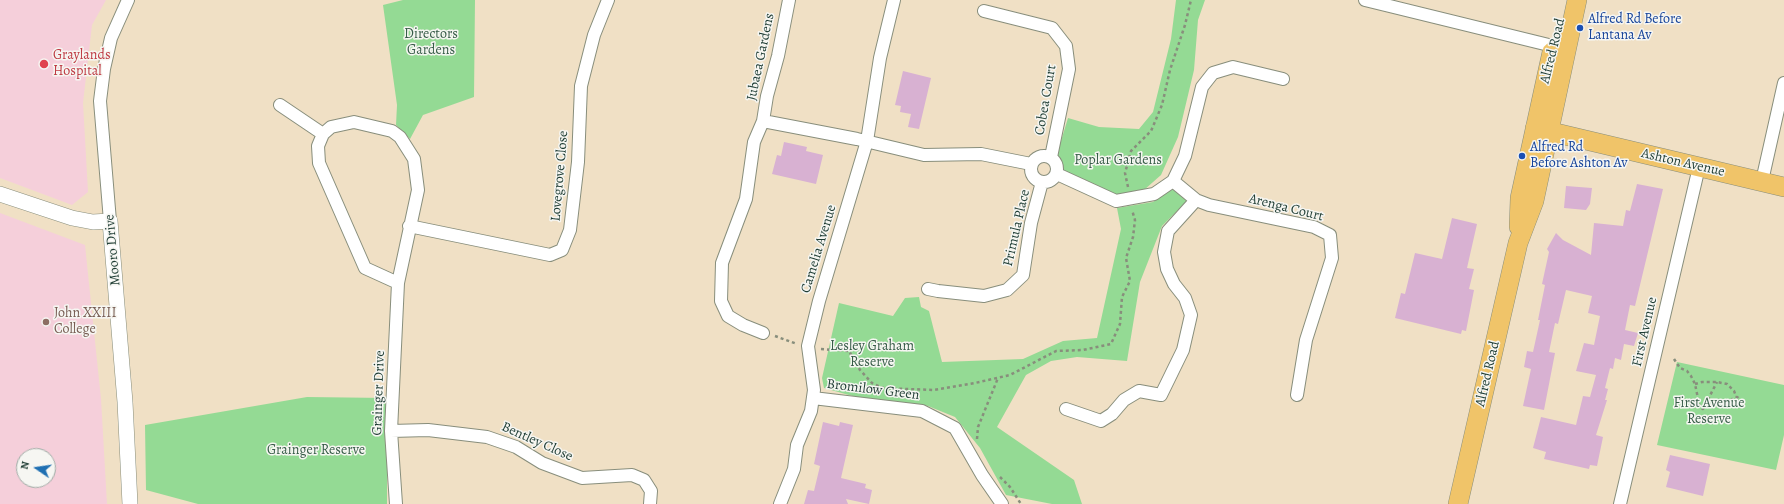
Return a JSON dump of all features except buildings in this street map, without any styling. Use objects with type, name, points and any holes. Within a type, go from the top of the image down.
[{"type":"main road","name":"Alfred Road","points":[[1458,504],[1518,243],[1520,198],[1542,130],[1560,48],[1566,0]]},
{"type":"main road","name":"Alfred Road","points":[[1560,48],[1577,0]]},
{"type":"main road","name":"Ashton Avenue","points":[[1542,130],[1784,187]]},
{"type":"street","name":"Mooro Drive","points":[[128,0],[111,38],[104,69],[100,101],[126,402],[130,504]]},
{"type":"street","name":"Lovegrove Close","points":[[409,226],[550,255],[562,250],[570,230],[578,162],[581,86],[594,35],[608,0]]},
{"type":"street","name":"Jubaea Gardens","points":[[763,332],[742,324],[728,316],[721,301],[722,264],[746,200],[754,142],[763,121],[767,96],[778,56],[789,0]]},
{"type":"street","name":"Camelia Avenue","points":[[780,504],[794,469],[797,445],[811,411],[814,390],[808,346],[819,301],[867,141],[880,58],[894,0]]},
{"type":"street","points":[[1365,0],[1560,48]]},
{"type":"street","name":"Cobea Court","points":[[984,11],[1052,28],[1066,46],[1069,69],[1051,157]]},
{"type":"street","points":[[1057,174],[1116,201],[1154,194],[1174,181],[1185,156],[1202,87],[1213,73],[1233,67],[1283,79]]},
{"type":"street","points":[[1762,181],[1784,83]]},
{"type":"street","points":[[280,105],[323,134],[318,146],[319,163],[364,268],[398,283]]},
{"type":"street","name":"Jubaea Gardens","points":[[763,121],[867,141],[924,155],[981,154],[1031,164]]},
{"type":"street","name":"Grainger Drive","points":[[323,134],[331,127],[354,122],[392,131],[400,137],[414,159],[418,190],[409,226],[398,283],[391,431],[396,504]]},
{"type":"street","points":[[1046,155],[1051,157],[1057,164],[1057,174],[1050,181],[1042,182],[1034,178],[1030,169],[1031,164],[1037,157],[1046,155]]},
{"type":"street","name":"First Avenue","points":[[1620,504],[1699,167]]},
{"type":"street","name":"Arenga Court","points":[[1174,181],[1196,200],[1209,205],[1314,227],[1330,235],[1332,258],[1306,340],[1297,396]]},
{"type":"street","name":"Primula Place","points":[[928,289],[984,296],[1007,290],[1023,275],[1031,223],[1042,182]]},
{"type":"street","points":[[0,194],[72,218],[93,222],[110,220]]},
{"type":"street","points":[[1066,409],[1101,421],[1112,414],[1124,400],[1139,391],[1161,395],[1183,350],[1191,314],[1185,298],[1174,284],[1167,270],[1164,252],[1168,231],[1196,200]]},
{"type":"street","name":"Bromilow Green","points":[[813,398],[922,411],[956,428],[982,475],[1002,504]]},
{"type":"street","name":"Bentley Close","points":[[391,431],[428,430],[487,437],[516,447],[542,463],[582,478],[632,475],[644,480],[651,491],[650,504]]},
{"type":"path","points":[[763,332],[800,345],[833,351],[849,351],[860,370],[868,379],[872,383],[883,388],[933,390],[1010,375],[1056,351],[1083,350],[1111,344],[1120,324],[1122,297],[1130,281],[1126,258],[1133,237],[1134,220],[1124,173],[1131,151],[1151,131],[1162,105],[1170,70],[1185,25],[1191,0]]},
{"type":"path","points":[[1674,359],[1680,368],[1687,371],[1692,376],[1700,408],[1703,409],[1717,382]]},
{"type":"path","points":[[977,442],[978,427],[998,378]]},
{"type":"path","points":[[1695,384],[1702,382],[1727,384],[1737,398]]},
{"type":"path","points":[[996,473],[1010,487],[1021,504]]},
{"type":"shaded area","name":"Graylands Hospital","points":[[0,0],[106,0],[92,25],[83,103],[88,192],[72,205],[0,178]]},
{"type":"shaded area","name":"John XXIII College","points":[[0,213],[85,245],[101,399],[107,504],[0,504]]},
{"type":"green space","name":"Directors Gardens","points":[[403,0],[475,0],[474,97],[423,115],[410,139],[396,125],[397,105],[383,5]]},
{"type":"green space","name":"Poplar Gardens","points":[[1176,0],[1205,0],[1198,20],[1194,70],[1178,137],[1161,175],[1144,190],[1116,195],[1063,177],[1057,154],[1068,118],[1099,127],[1139,129],[1153,112],[1171,39]]},
{"type":"green space","name":"Lesley Graham Reserve","points":[[1172,188],[1187,201],[1162,226],[1140,282],[1127,361],[1077,357],[1051,361],[1026,375],[997,427],[1074,480],[1082,504],[1052,504],[1006,495],[980,448],[955,417],[928,406],[856,397],[824,388],[822,378],[839,303],[893,316],[905,298],[919,297],[921,307],[929,311],[942,362],[1023,359],[1063,341],[1097,338],[1121,229],[1117,208],[1153,202]]},
{"type":"green space","name":"First Avenue Reserve","points":[[1677,362],[1784,385],[1784,435],[1776,470],[1657,445]]},
{"type":"green space","name":"Grainger Reserve","points":[[307,397],[387,398],[387,504],[198,504],[146,490],[145,425]]},
{"type":"place","name":"Alfred Rd Before Lantana Av","points":[[1580,28]]},
{"type":"place","name":"Graylands Hospital","points":[[44,64]]},
{"type":"place","name":"Alfred Rd Before Ashton Av","points":[[1522,156]]},
{"type":"place","name":"John XXIII College","points":[[46,322]]}]
